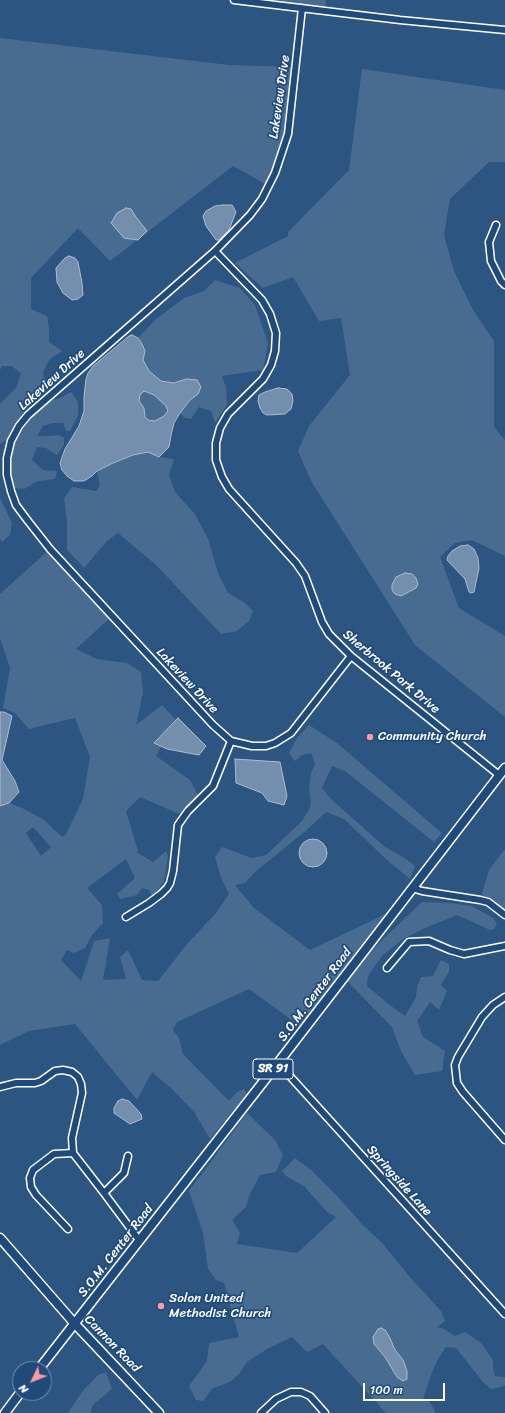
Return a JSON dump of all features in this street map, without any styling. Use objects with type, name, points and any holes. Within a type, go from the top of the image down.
[{"type":"main road","name":"S.O.M. Center Road","points":[[45,1361],[278,1063],[498,775],[505,768]]},
{"type":"main road","name":"Cannon Road","points":[[0,1238],[75,1324],[160,1413]]},
{"type":"main road","points":[[5,1413],[14,1401]]},
{"type":"street","points":[[234,0],[505,30]]},
{"type":"street","name":"Lakeview Drive","points":[[302,8],[288,134],[275,173],[262,199],[250,215],[215,251],[28,414],[19,426],[12,441],[7,458],[7,475],[16,505],[50,549],[213,725],[231,741],[252,746],[266,746],[291,733],[352,656]]},
{"type":"street","points":[[496,225],[489,242],[491,261],[501,281],[505,285]]},
{"type":"street","name":"Sherbrook Park Drive","points":[[215,251],[262,300],[270,314],[276,332],[275,350],[271,366],[263,378],[228,414],[220,428],[216,444],[216,460],[222,477],[229,490],[296,563],[305,576],[322,622],[329,634],[352,656],[498,775]]},
{"type":"street","points":[[126,917],[161,894],[170,883],[173,871],[178,825],[188,811],[213,786],[231,741]]},
{"type":"street","points":[[412,888],[488,902],[505,915]]},
{"type":"street","points":[[387,968],[409,942],[429,941],[464,954],[505,946]]},
{"type":"street","points":[[505,997],[493,1005],[482,1016],[455,1065],[457,1083],[463,1092],[505,1140]]},
{"type":"street","name":"Springside Lane","points":[[278,1063],[505,1314]]},
{"type":"street","points":[[0,1087],[16,1083],[34,1083],[41,1081],[55,1071],[64,1070],[72,1072],[78,1077],[81,1084],[82,1093],[72,1138],[72,1153],[139,1240]]},
{"type":"street","points":[[68,1229],[36,1195],[31,1187],[30,1178],[33,1170],[54,1154],[72,1153]]},
{"type":"street","points":[[104,1193],[124,1173],[128,1156]]},
{"type":"street","points":[[261,1413],[276,1399],[291,1392],[301,1392],[310,1396],[325,1413]]},
{"type":"shaded area","points":[[234,0],[326,0],[325,11]]},
{"type":"shaded area","points":[[0,38],[229,65],[296,67],[288,134],[269,186],[233,166],[110,261],[78,228],[31,278],[31,309],[47,316],[49,342],[62,351],[50,359],[43,372],[48,389],[28,405],[8,439],[0,444],[0,404],[16,388],[21,374],[12,366],[2,366],[0,370]]},
{"type":"shaded area","points":[[362,69],[505,90],[505,162],[489,162],[450,199],[444,235],[454,271],[473,310],[494,341],[494,427],[505,440],[505,556],[472,540],[455,543],[440,557],[459,608],[505,636],[505,717],[415,645],[311,481],[298,451],[309,426],[350,375],[341,318],[319,321],[293,277],[263,288],[235,263],[288,236],[288,232],[349,170]]},
{"type":"shaded area","points":[[232,205],[236,212],[229,230],[219,240],[216,240],[206,226],[203,216],[206,211],[215,206]]},
{"type":"shaded area","points":[[126,208],[131,209],[147,231],[138,240],[124,238],[111,223],[117,213]]},
{"type":"shaded area","points":[[69,256],[75,258],[78,262],[83,295],[78,299],[72,300],[63,293],[57,282],[56,268],[65,258]]},
{"type":"shaded area","points":[[215,280],[240,288],[255,305],[268,343],[263,370],[222,376],[226,388],[227,405],[215,423],[211,411],[199,407],[191,419],[185,418],[180,413],[190,400],[198,394],[197,380],[186,379],[174,383],[161,381],[149,371],[143,360],[138,338],[156,319],[184,298],[204,291]]},
{"type":"shaded area","points":[[132,335],[138,338],[145,351],[143,360],[149,371],[161,381],[174,383],[186,379],[197,380],[201,387],[198,394],[190,400],[174,423],[169,447],[159,457],[148,452],[133,455],[97,471],[84,481],[74,481],[62,470],[60,463],[65,449],[79,426],[84,411],[84,396],[88,373],[93,366]],"holes":[[[144,391],[154,395],[166,406],[168,411],[164,416],[155,421],[148,420],[145,417],[144,408],[139,401],[140,395]]]},
{"type":"shaded area","points":[[278,388],[287,389],[292,394],[293,401],[291,409],[285,414],[267,415],[263,413],[258,401],[259,395]]},
{"type":"shaded area","points":[[144,391],[154,395],[166,406],[168,411],[164,416],[155,421],[148,420],[145,417],[144,408],[139,401],[140,395]]},
{"type":"shaded area","points":[[71,392],[78,402],[78,416],[70,431],[66,431],[63,423],[53,423],[43,426],[37,436],[59,435],[64,438],[64,445],[57,455],[46,448],[37,447],[32,460],[43,470],[57,471],[55,479],[38,481],[24,489],[12,488],[9,466],[15,440],[38,409],[49,400],[58,399]]},
{"type":"shaded area","points":[[148,452],[159,457],[174,459],[169,475],[175,492],[195,514],[208,539],[218,573],[228,593],[245,603],[253,611],[249,621],[237,631],[221,634],[156,565],[118,533],[107,541],[84,568],[67,550],[67,523],[64,498],[72,487],[96,491],[100,486],[97,471],[133,455]]},
{"type":"shaded area","points":[[0,498],[12,523],[10,535],[2,542],[0,539]]},
{"type":"shaded area","points":[[468,545],[474,549],[478,558],[479,568],[474,592],[471,593],[469,592],[465,579],[447,560],[452,551],[460,546]]},
{"type":"shaded area","points":[[50,549],[112,616],[76,649],[97,659],[127,663],[141,672],[143,693],[136,725],[162,705],[176,720],[154,743],[161,747],[156,756],[190,780],[198,795],[202,797],[184,816],[140,797],[126,811],[138,851],[136,852],[153,862],[166,851],[168,856],[164,882],[152,897],[149,890],[142,888],[137,895],[120,899],[117,894],[135,878],[126,859],[87,888],[102,905],[103,923],[92,935],[85,948],[74,953],[67,950],[61,960],[81,981],[94,941],[110,938],[103,980],[126,979],[120,957],[128,950],[142,980],[158,981],[187,944],[216,913],[229,894],[221,878],[215,857],[222,847],[252,858],[266,855],[302,821],[310,808],[311,800],[309,788],[311,773],[315,764],[311,753],[302,755],[295,761],[289,753],[297,738],[309,725],[337,743],[442,833],[434,842],[345,771],[332,766],[322,788],[331,799],[385,847],[415,866],[410,879],[387,860],[344,819],[326,812],[309,828],[254,873],[245,883],[235,885],[254,908],[310,950],[396,909],[304,1029],[249,989],[177,1022],[173,1030],[179,1038],[183,1054],[229,1101],[237,1092],[244,1089],[247,1094],[210,1139],[194,1112],[172,1089],[152,1072],[137,1100],[75,1024],[29,1031],[0,1045],[0,805],[9,803],[22,808],[43,819],[62,837],[66,834],[83,799],[90,757],[75,718],[29,729],[15,713],[3,708],[10,668],[0,638],[0,594]],"holes":[[[33,827],[51,847],[41,856],[26,833]]]},
{"type":"shaded area","points":[[405,573],[412,574],[416,578],[418,584],[416,588],[401,596],[395,594],[392,590],[392,585],[396,577]]},
{"type":"shaded area","points":[[0,712],[4,712],[12,716],[2,760],[15,781],[19,792],[9,803],[0,806]]},
{"type":"shaded area","points":[[178,718],[206,746],[199,755],[167,749],[154,743]]},
{"type":"shaded area","points":[[235,759],[280,762],[287,796],[284,805],[268,801],[262,793],[236,783]]},
{"type":"shaded area","points":[[313,839],[323,843],[327,853],[323,863],[313,867],[303,863],[299,853],[303,843]]},
{"type":"shaded area","points":[[505,849],[505,915],[480,900],[489,870]]},
{"type":"shaded area","points":[[422,902],[450,903],[472,906],[493,918],[497,923],[494,929],[490,930],[457,915],[403,939],[382,956],[368,976],[367,986],[405,1016],[416,997],[417,987],[421,977],[433,976],[441,960],[449,964],[449,972],[441,985],[447,991],[439,1010],[430,1002],[417,1021],[423,1037],[445,1051],[442,1071],[415,1075],[401,1051],[392,1027],[347,981],[360,963]]},
{"type":"shaded area","points":[[122,1099],[129,1101],[141,1114],[142,1119],[130,1124],[114,1113],[114,1108],[118,1101]]},
{"type":"shaded area","points":[[247,1113],[275,1140],[283,1155],[276,1172],[260,1175],[250,1194],[246,1207],[232,1220],[240,1233],[237,1244],[297,1253],[336,1217],[327,1212],[304,1186],[286,1176],[282,1171],[295,1158],[311,1170],[383,1244],[409,1276],[441,1311],[445,1321],[437,1327],[444,1329],[455,1336],[465,1332],[481,1343],[493,1360],[495,1376],[505,1377],[505,1385],[491,1389],[483,1382],[456,1348],[446,1347],[432,1372],[423,1399],[430,1402],[435,1413],[386,1413],[323,1344],[307,1352],[292,1337],[267,1349],[247,1362],[239,1374],[230,1382],[213,1388],[203,1401],[196,1400],[189,1386],[207,1361],[209,1343],[239,1337],[224,1283],[216,1280],[208,1269],[203,1233],[189,1191]],"holes":[[[390,1338],[395,1350],[403,1360],[397,1377],[385,1357],[374,1344]]]},
{"type":"shaded area","points":[[381,1328],[385,1330],[395,1350],[403,1360],[407,1371],[407,1379],[403,1381],[397,1377],[385,1357],[374,1344],[373,1337],[378,1329]]},
{"type":"shaded area","points":[[106,1372],[112,1389],[93,1405],[90,1413],[68,1413],[82,1392],[98,1375]]},
{"type":"place","name":"Community Church","points":[[370,737]]},
{"type":"place","name":"Solon United Methodist Church","points":[[161,1306]]}]
